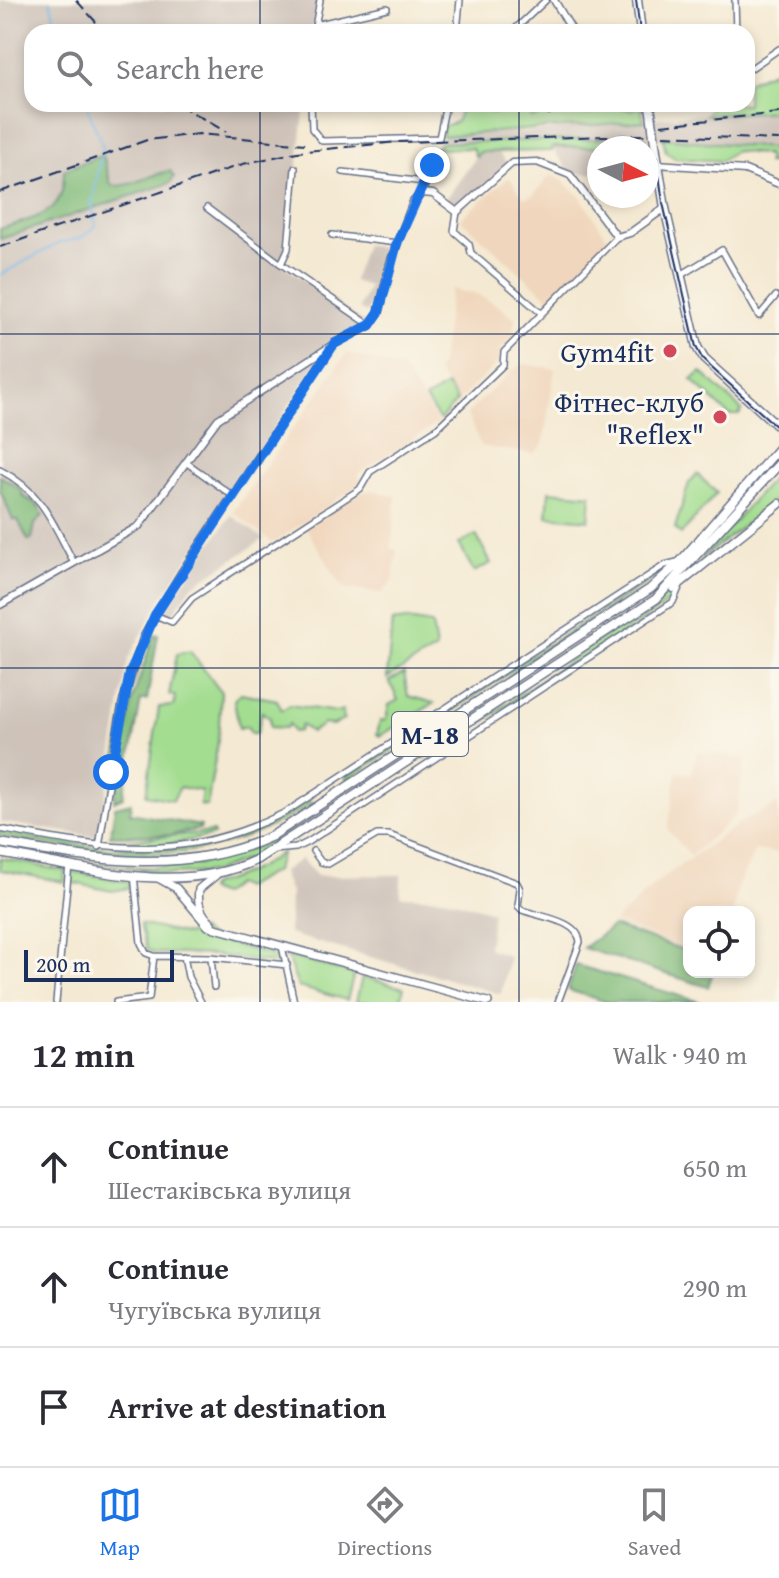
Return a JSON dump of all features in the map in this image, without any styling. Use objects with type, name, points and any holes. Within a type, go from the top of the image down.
[{"type":"main road","points":[[637,0],[640,24]]},
{"type":"main road","points":[[651,112],[654,136]]},
{"type":"main road","points":[[659,175],[694,341],[701,356],[779,427]]},
{"type":"main road","name":"М-18","points":[[0,843],[103,860],[154,863],[201,857],[260,841],[650,589],[680,562],[779,448]]},
{"type":"main road","points":[[681,579],[699,553],[779,464]]},
{"type":"main road","points":[[681,579],[710,560],[779,504]]},
{"type":"main road","points":[[699,553],[699,561],[710,560]]},
{"type":"main road","name":"М-18","points":[[0,853],[153,876],[216,875],[238,868],[273,850],[656,599],[681,579]]},
{"type":"main road","points":[[216,875],[199,889],[198,902],[204,917],[219,929]]},
{"type":"main road","points":[[153,876],[176,888],[202,922],[219,929],[488,1002]]},
{"type":"street","points":[[315,24],[320,0]]},
{"type":"street","points":[[458,24],[460,0]]},
{"type":"street","points":[[520,24],[546,0]]},
{"type":"street","points":[[554,0],[568,24]]},
{"type":"street","points":[[735,0],[736,24]]},
{"type":"street","points":[[329,24],[387,8]]},
{"type":"street","points":[[755,66],[779,49]]},
{"type":"street","points":[[311,112],[312,129],[322,141],[439,138],[444,112]]},
{"type":"street","points":[[0,605],[147,519],[218,419],[334,344],[370,325],[379,312],[397,243],[413,202],[422,193],[438,152]]},
{"type":"street","points":[[540,312],[471,253],[469,244],[454,231],[457,212],[512,163],[537,162],[570,175],[617,237]]},
{"type":"street","points":[[659,164],[734,168],[757,173],[779,184]]},
{"type":"street","points":[[281,264],[288,249],[295,168]]},
{"type":"street","points":[[343,172],[424,182]]},
{"type":"street","points":[[422,193],[433,194],[457,212]]},
{"type":"street","points":[[207,208],[370,325]]},
{"type":"street","points":[[155,615],[172,622],[192,598],[360,489],[370,472],[435,430],[503,365],[504,352],[617,237],[630,233],[665,208]]},
{"type":"street","points":[[332,235],[397,243]]},
{"type":"street","points":[[680,275],[722,250],[759,316],[776,296]]},
{"type":"street","points":[[99,847],[122,703],[134,661],[155,615],[334,344]]},
{"type":"street","points":[[187,463],[233,496]]},
{"type":"street","points":[[0,470],[26,483],[40,499],[73,561]]},
{"type":"street","points":[[0,829],[125,850],[175,847],[229,837],[263,823],[308,798],[665,565],[680,562]]},
{"type":"street","points":[[273,850],[296,848],[308,842],[673,602],[681,579]]},
{"type":"street","points":[[313,851],[321,862],[328,864],[377,835],[389,835],[517,883],[520,889],[518,906],[522,910],[573,927],[579,934],[580,942],[558,1002]]},
{"type":"street","points":[[56,1002],[69,865]]},
{"type":"street","points":[[134,874],[141,943],[146,953],[287,965]]},
{"type":"street","points":[[282,945],[294,1002]]},
{"type":"street","points":[[116,1002],[149,998],[154,956]]},
{"type":"street","points":[[184,956],[188,977],[201,1002]]},
{"type":"street","points":[[211,957],[214,987]]},
{"type":"shaded area","points":[[0,0],[319,0],[313,24],[24,24],[24,112],[304,112],[289,239],[281,264],[366,324],[330,343],[161,599],[128,659],[99,837],[0,822]]},
{"type":"shaded area","points":[[779,78],[779,149],[659,139],[659,136],[442,143],[442,136],[533,132],[707,112],[755,112],[755,98]]},
{"type":"shaded area","points":[[551,147],[587,149],[587,173],[571,174]]},
{"type":"shaded area","points":[[497,151],[507,163],[463,207],[457,210],[445,200],[480,152]]},
{"type":"shaded area","points":[[550,175],[562,180],[580,196],[608,239],[550,299],[460,219],[509,177],[524,198],[534,195]]},
{"type":"shaded area","points":[[365,244],[388,250],[367,313],[359,309],[369,286],[353,281]]},
{"type":"shaded area","points":[[451,289],[475,294],[494,303],[515,318],[513,328],[516,333],[501,349],[500,361],[458,401],[436,371],[441,365]]},
{"type":"shaded area","points":[[347,353],[402,368],[438,423],[358,474],[361,483],[273,543],[233,512]]},
{"type":"shaded area","points":[[524,364],[555,369],[543,444],[534,454],[481,446],[467,414],[512,370]]},
{"type":"shaded area","points":[[374,490],[396,497],[391,549],[397,550],[393,580],[382,593],[343,588],[306,528],[362,492]]},
{"type":"shaded area","points":[[231,515],[264,539],[192,586],[171,616],[164,612]]},
{"type":"shaded area","points":[[697,751],[746,759],[736,815],[690,856],[668,830],[677,772],[692,774]]},
{"type":"shaded area","points":[[779,803],[779,853],[755,850],[738,886],[734,906],[683,906],[683,948],[614,922],[656,883],[739,823]]},
{"type":"shaded area","points":[[301,859],[317,876],[401,875],[400,896],[444,898],[493,912],[488,948],[509,956],[501,994],[289,934],[290,893],[282,872]]},
{"type":"green space","points":[[779,68],[779,111],[706,115],[708,112],[755,112],[755,78]]},
{"type":"green space","points":[[460,112],[526,112],[532,118],[547,112],[642,112],[644,121],[442,136],[444,126],[456,122]]},
{"type":"green space","points":[[663,138],[779,149],[779,164],[767,163],[767,155],[735,151],[721,161],[675,158],[666,152]]},
{"type":"green space","points":[[587,139],[587,147],[480,152],[476,157],[472,148],[438,149],[439,143]]},
{"type":"green space","points":[[103,155],[111,185],[124,185],[170,171],[174,177],[170,183],[0,239],[0,229],[37,217],[54,205],[60,197],[64,170]]},
{"type":"green space","points":[[701,372],[742,410],[739,415],[729,415],[692,380]]},
{"type":"green space","points":[[447,386],[457,401],[440,420],[425,399]]},
{"type":"green space","points":[[779,471],[779,494],[770,505],[701,559]]},
{"type":"green space","points":[[697,474],[717,493],[681,534],[675,528],[689,483]]},
{"type":"green space","points":[[0,476],[21,489],[24,497],[41,511],[43,515],[35,524],[32,539],[28,540],[18,520],[13,520],[0,490]]},
{"type":"green space","points":[[549,491],[591,495],[589,520],[547,516]]},
{"type":"green space","points":[[476,535],[491,563],[474,572],[459,544]]},
{"type":"green space","points":[[661,571],[659,575],[347,780],[345,776]]},
{"type":"green space","points":[[675,589],[670,601],[639,623],[424,759]]},
{"type":"green space","points":[[407,620],[432,624],[436,649],[387,678],[392,622]]},
{"type":"green space","points":[[154,634],[158,635],[147,700],[141,700],[123,797],[114,801],[132,701]]},
{"type":"green space","points":[[148,636],[128,701],[110,799],[128,695]]},
{"type":"green space","points":[[190,651],[221,692],[218,742],[207,806],[200,805],[202,791],[180,787],[173,800],[146,795],[159,707],[174,706],[175,696],[169,695],[177,654]]},
{"type":"green space","points":[[404,673],[408,696],[434,703],[380,736],[377,734],[380,721],[386,720],[389,705],[398,700],[389,681]]},
{"type":"green space","points":[[241,693],[277,700],[282,710],[290,705],[337,712],[342,710],[344,720],[333,725],[324,724],[311,732],[301,725],[299,731],[293,732],[289,724],[286,728],[270,727],[270,718],[262,712],[257,733],[251,733],[247,726],[239,728],[234,700]]},
{"type":"green space","points":[[310,800],[312,804],[271,826],[233,841],[196,850],[160,854],[123,853],[0,836],[0,831],[122,849],[196,845],[233,837],[271,822]]},
{"type":"green space","points":[[131,803],[130,813],[201,826],[200,829],[171,835],[110,836],[115,807]]},
{"type":"green space","points":[[298,825],[254,856],[213,872],[171,874],[116,866],[161,867],[216,860],[271,841]]},
{"type":"green space","points":[[213,832],[214,835],[145,847],[119,846],[109,842]]},
{"type":"green space","points":[[0,848],[25,849],[56,857]]},
{"type":"green space","points":[[282,852],[275,871],[244,888],[235,884],[221,895],[208,890],[211,885],[248,872]]},
{"type":"green space","points":[[0,858],[65,871],[64,882],[0,870]]},
{"type":"green space","points":[[70,871],[130,882],[129,888],[112,891],[68,882]]},
{"type":"green space","points":[[140,924],[188,935],[191,929],[200,930],[209,937],[281,958],[273,963],[216,955],[154,953],[147,949]]},
{"type":"green space","points":[[613,926],[683,950],[683,978],[711,978],[708,987],[583,948]]},
{"type":"green space","points":[[287,956],[354,974],[347,1000],[298,987]]},
{"type":"green space","points":[[576,965],[700,1002],[607,1002],[568,990]]},
{"type":"green space","points":[[362,977],[404,988],[399,1002],[356,1002]]},
{"type":"waterway","points":[[50,0],[56,24]]},
{"type":"waterway","points":[[0,275],[59,243],[81,238],[96,226],[92,203],[103,147],[89,112]]},
{"type":"tram line","points":[[636,0],[639,24]]},
{"type":"tram line","points":[[650,112],[663,203],[696,347],[703,360],[779,429]]},
{"type":"railway","points":[[76,0],[98,24]]},
{"type":"railway","points":[[192,112],[226,132]]},
{"type":"railway","points":[[661,125],[779,113]]},
{"type":"railway","points":[[0,192],[147,140],[199,134],[305,144]]},
{"type":"railway","points":[[0,247],[243,164],[297,152],[397,142],[645,135]]},
{"type":"railway","points":[[663,135],[779,140]]},
{"type":"place","name":"Gym4fit","points":[[670,351]]},
{"type":"place","name":"Фітнес-клуб \"Reflex\"","points":[[720,417]]},
{"type":"route","points":[[111,772],[122,703],[143,637],[181,572],[334,344],[370,325],[379,312],[397,243],[432,165]]}]
